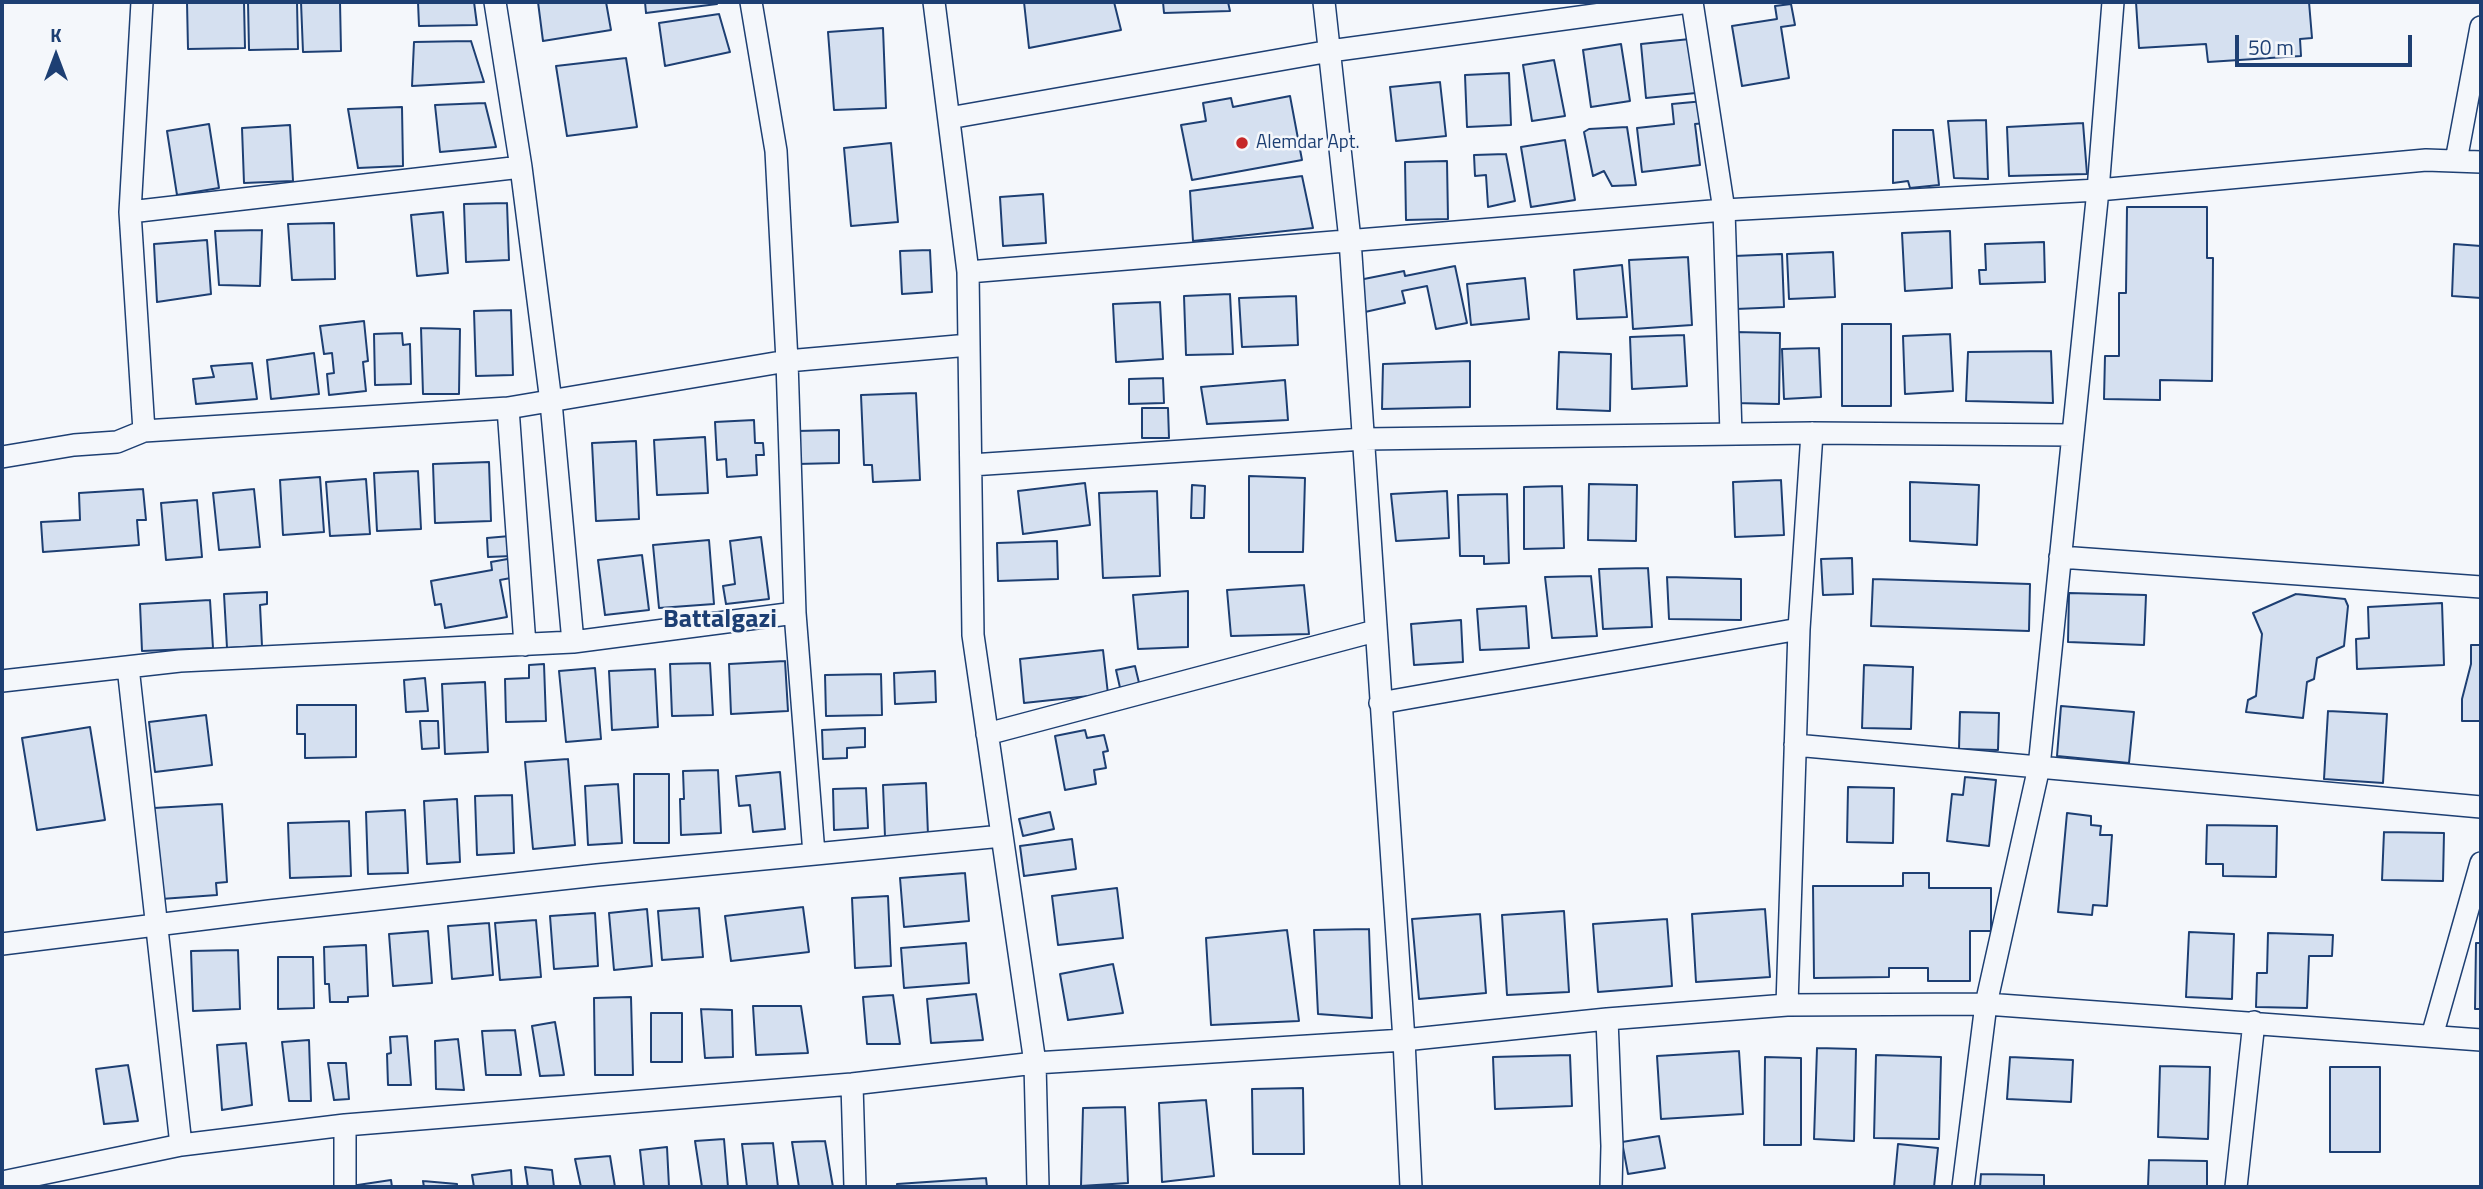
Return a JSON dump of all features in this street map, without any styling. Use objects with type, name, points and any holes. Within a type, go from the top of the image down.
[{"type":"street","points":[[142,2],[130,212],[144,432]]},
{"type":"street","points":[[495,2],[521,167],[551,402],[573,642]]},
{"type":"street","points":[[751,2],[776,151],[787,361],[795,613],[814,854]]},
{"type":"street","points":[[934,2],[968,272],[973,635],[1035,1063],[1038,1187]]},
{"type":"street","points":[[1324,2],[1350,240],[1404,1040],[1411,1187]]},
{"type":"street","points":[[948,118],[1330,51],[1690,2],[1724,210],[1731,434]]},
{"type":"street","points":[[1963,1187],[1986,1004],[2039,767],[2098,190],[2113,2]]},
{"type":"street","points":[[2455,161],[2481,27]]},
{"type":"street","points":[[968,272],[1724,210],[2098,190],[2427,160],[2481,162]]},
{"type":"street","points":[[130,212],[521,167]]},
{"type":"street","points":[[2,457],[74,445],[117,442],[144,432],[508,408],[787,361],[969,345]]},
{"type":"street","points":[[508,408],[525,645]]},
{"type":"street","points":[[971,465],[1364,439],[1812,433],[2073,435]]},
{"type":"street","points":[[1787,1005],[1799,629],[1812,433]]},
{"type":"street","points":[[2060,557],[2481,587]]},
{"type":"street","points":[[2,681],[180,661],[573,642],[795,613]]},
{"type":"street","points":[[1380,703],[1799,629]]},
{"type":"street","points":[[987,734],[1375,631]]},
{"type":"street","points":[[128,667],[181,1145]]},
{"type":"street","points":[[1795,745],[2481,807]]},
{"type":"street","points":[[2,944],[597,874],[1002,836]]},
{"type":"street","points":[[2432,1036],[2481,863]]},
{"type":"street","points":[[15,1182],[181,1145],[345,1125],[852,1084],[1035,1063],[1404,1040],[1607,1019],[1787,1005],[1986,1004],[2481,1040]]},
{"type":"street","points":[[1607,1019],[1611,1187]]},
{"type":"street","points":[[2236,1187],[2254,1022]]},
{"type":"street","points":[[852,1084],[855,1187]]},
{"type":"street","points":[[345,1125],[345,1187]]},
{"type":"building","points":[[187,2],[244,2],[245,48],[188,49]]},
{"type":"building","points":[[248,2],[297,2],[298,49],[249,50]]},
{"type":"building","points":[[301,2],[340,2],[341,51],[303,52]]},
{"type":"building","points":[[418,2],[474,2],[477,25],[419,26]]},
{"type":"building","points":[[538,2],[606,2],[611,30],[543,41]]},
{"type":"building","points":[[645,2],[716,2],[717,4],[646,13]]},
{"type":"building","points":[[1024,2],[1114,2],[1121,30],[1029,48]]},
{"type":"building","points":[[1163,2],[1228,2],[1230,11],[1164,13]]},
{"type":"building","points":[[2136,2],[2309,2],[2312,38],[2300,39],[2301,56],[2208,62],[2206,44],[2139,48]]},
{"type":"building","points":[[1791,4],[1795,25],[1781,27],[1789,78],[1742,86],[1732,26],[1777,19],[1775,6]]},
{"type":"building","points":[[719,14],[730,52],[665,66],[659,23]]},
{"type":"building","points":[[883,28],[886,108],[834,110],[828,32]]},
{"type":"building","points":[[1690,39],[1696,93],[1646,98],[1641,44]]},
{"type":"building","points":[[471,41],[484,82],[412,86],[414,42]]},
{"type":"building","points":[[1621,44],[1630,101],[1591,107],[1583,50]]},
{"type":"building","points":[[626,58],[637,127],[567,136],[556,66]]},
{"type":"building","points":[[1554,60],[1565,116],[1532,121],[1523,65]]},
{"type":"building","points":[[1509,73],[1511,125],[1467,127],[1465,75]]},
{"type":"building","points":[[1440,82],[1446,136],[1396,141],[1390,87]]},
{"type":"building","name":"Alemdar Apt.","points":[[1290,96],[1302,160],[1192,180],[1181,125],[1206,121],[1203,103],[1231,98],[1233,107]]},
{"type":"building","points":[[1704,101],[1706,123],[1695,124],[1700,165],[1642,172],[1637,128],[1674,124],[1672,104]]},
{"type":"building","points":[[485,103],[496,147],[440,152],[435,105]]},
{"type":"building","points":[[402,107],[403,166],[358,168],[348,109]]},
{"type":"building","points":[[1986,120],[1988,179],[1954,178],[1948,121]]},
{"type":"building","points":[[2083,123],[2087,174],[2009,176],[2007,127]]},
{"type":"building","points":[[209,124],[219,188],[177,195],[167,131]]},
{"type":"building","points":[[290,125],[293,181],[244,183],[242,128]]},
{"type":"building","points":[[1627,127],[1636,185],[1612,186],[1604,171],[1593,176],[1584,132],[1589,129]]},
{"type":"building","points":[[1893,130],[1933,130],[1939,185],[1910,188],[1908,181],[1893,183]]},
{"type":"building","points":[[1565,140],[1575,200],[1531,207],[1521,147]]},
{"type":"building","points":[[891,143],[898,222],[851,226],[844,148]]},
{"type":"building","points":[[1506,154],[1515,201],[1488,207],[1486,175],[1475,176],[1474,155]]},
{"type":"building","points":[[1447,161],[1448,219],[1406,220],[1405,162]]},
{"type":"building","points":[[1302,176],[1313,228],[1193,241],[1190,191]]},
{"type":"building","points":[[1043,194],[1046,243],[1003,246],[1000,197]]},
{"type":"building","points":[[507,203],[509,260],[466,262],[464,204]]},
{"type":"building","points":[[2127,207],[2207,207],[2207,258],[2213,258],[2212,381],[2160,380],[2160,400],[2104,399],[2105,356],[2119,356],[2119,293],[2126,293]]},
{"type":"building","points":[[443,212],[448,273],[417,276],[411,215]]},
{"type":"building","points":[[334,223],[335,279],[292,280],[288,224]]},
{"type":"building","points":[[262,230],[260,286],[219,285],[215,231]]},
{"type":"building","points":[[1950,231],[1952,288],[1905,291],[1902,233]]},
{"type":"building","points":[[207,240],[211,294],[157,302],[154,244]]},
{"type":"building","points":[[2044,242],[2045,282],[1980,284],[1979,270],[1986,270],[1985,244]]},
{"type":"building","points":[[2454,244],[2481,246],[2481,298],[2452,296]]},
{"type":"building","points":[[930,250],[932,292],[902,294],[900,251]]},
{"type":"building","points":[[1833,252],[1835,297],[1789,299],[1787,254]]},
{"type":"building","points":[[1782,254],[1784,307],[1736,309],[1734,256]]},
{"type":"building","points":[[1688,257],[1692,325],[1633,329],[1629,260]]},
{"type":"building","points":[[1622,265],[1627,317],[1577,319],[1574,270]]},
{"type":"building","points":[[1455,266],[1467,323],[1436,329],[1427,286],[1402,291],[1405,303],[1365,312],[1359,280],[1404,271],[1405,276]]},
{"type":"building","points":[[1525,278],[1529,319],[1471,325],[1467,284]]},
{"type":"building","points":[[1230,294],[1233,354],[1186,355],[1184,296]]},
{"type":"building","points":[[1296,296],[1298,345],[1242,347],[1239,298]]},
{"type":"building","points":[[1160,302],[1163,359],[1116,362],[1113,304]]},
{"type":"building","points":[[511,310],[513,375],[476,376],[474,311]]},
{"type":"building","points":[[364,321],[368,361],[363,362],[366,391],[329,395],[327,374],[334,373],[332,353],[324,354],[320,326]]},
{"type":"building","points":[[1842,324],[1891,324],[1891,406],[1842,406]]},
{"type":"building","points":[[421,328],[460,329],[459,394],[423,394]]},
{"type":"building","points":[[1735,332],[1780,333],[1779,404],[1734,403]]},
{"type":"building","points":[[402,333],[403,345],[410,344],[411,384],[375,385],[374,334]]},
{"type":"building","points":[[1950,334],[1953,391],[1905,394],[1903,336]]},
{"type":"building","points":[[1684,335],[1687,386],[1632,389],[1630,337]]},
{"type":"building","points":[[1819,348],[1821,397],[1784,399],[1782,349]]},
{"type":"building","points":[[2051,351],[2053,403],[1966,401],[1968,352]]},
{"type":"building","points":[[1559,352],[1611,354],[1610,411],[1557,409]]},
{"type":"building","points":[[314,353],[319,394],[271,399],[267,360]]},
{"type":"building","points":[[1470,361],[1470,407],[1382,409],[1383,364]]},
{"type":"building","points":[[252,363],[257,399],[196,404],[193,379],[214,377],[211,366]]},
{"type":"building","points":[[1163,378],[1164,403],[1129,404],[1129,379]]},
{"type":"building","points":[[1285,380],[1288,420],[1207,424],[1201,387]]},
{"type":"building","points":[[916,393],[920,480],[873,482],[872,465],[864,465],[861,395]]},
{"type":"building","points":[[1142,408],[1168,408],[1169,438],[1142,438]]},
{"type":"building","points":[[754,420],[755,443],[763,443],[764,455],[756,455],[757,475],[727,477],[726,459],[717,460],[715,422]]},
{"type":"building","points":[[839,430],[839,463],[797,464],[797,431]]},
{"type":"building","points":[[705,437],[708,493],[657,495],[654,440]]},
{"type":"building","points":[[636,441],[639,519],[596,521],[592,443]]},
{"type":"building","points":[[489,462],[491,521],[435,523],[433,464]]},
{"type":"building","points":[[418,471],[421,529],[377,531],[374,473]]},
{"type":"building","points":[[1249,476],[1305,478],[1303,552],[1249,552]]},
{"type":"building","points":[[320,477],[324,532],[283,535],[280,480]]},
{"type":"building","points":[[366,479],[370,534],[330,536],[326,482]]},
{"type":"building","points":[[1781,480],[1784,535],[1735,537],[1733,482]]},
{"type":"building","points":[[1910,482],[1979,485],[1977,545],[1910,541]]},
{"type":"building","points":[[1085,483],[1090,525],[1023,534],[1018,491]]},
{"type":"building","points":[[1589,484],[1637,485],[1636,541],[1588,540]]},
{"type":"building","points":[[1192,485],[1205,486],[1204,518],[1191,518]]},
{"type":"building","points":[[1562,486],[1564,548],[1524,549],[1524,487]]},
{"type":"building","points":[[143,489],[146,520],[137,520],[139,545],[43,552],[41,522],[80,520],[79,493]]},
{"type":"building","points":[[254,489],[260,547],[219,550],[213,493]]},
{"type":"building","points":[[1157,491],[1160,576],[1103,578],[1099,493]]},
{"type":"building","points":[[1447,491],[1449,538],[1396,541],[1391,494]]},
{"type":"building","points":[[1507,494],[1509,563],[1484,564],[1484,556],[1460,556],[1458,495]]},
{"type":"building","points":[[197,500],[202,557],[166,560],[161,503]]},
{"type":"building","points":[[510,536],[512,556],[488,557],[487,538]]},
{"type":"building","points":[[761,537],[769,599],[726,604],[723,586],[735,584],[730,541]]},
{"type":"building","points":[[709,540],[714,604],[659,608],[653,545]]},
{"type":"building","points":[[1057,541],[1058,579],[998,581],[997,543]]},
{"type":"building","points":[[642,555],[649,610],[605,615],[598,560]]},
{"type":"building","points":[[513,558],[516,577],[500,580],[507,617],[445,628],[441,604],[435,605],[431,581],[492,570],[491,562]]},
{"type":"building","points":[[1852,558],[1853,594],[1823,595],[1821,559]]},
{"type":"building","points":[[1648,568],[1652,627],[1603,629],[1599,569]]},
{"type":"building","points":[[1591,576],[1597,636],[1552,638],[1545,577]]},
{"type":"building","points":[[1667,577],[1741,579],[1741,620],[1669,619]]},
{"type":"building","points":[[1873,579],[2030,584],[2029,631],[1871,626]]},
{"type":"building","points":[[1304,585],[1309,634],[1231,636],[1227,590]]},
{"type":"building","points":[[1188,591],[1188,647],[1138,649],[1133,595]]},
{"type":"building","points":[[267,592],[267,604],[260,605],[262,646],[227,648],[224,594]]},
{"type":"building","points":[[2069,593],[2146,595],[2144,645],[2068,642]]},
{"type":"building","points":[[2296,594],[2345,599],[2348,606],[2344,646],[2317,658],[2314,679],[2307,682],[2303,718],[2246,712],[2248,700],[2256,696],[2262,634],[2253,613]]},
{"type":"building","points":[[210,600],[213,648],[142,651],[140,604]]},
{"type":"building","points":[[2442,603],[2444,665],[2357,669],[2356,639],[2369,638],[2368,607]]},
{"type":"building","points":[[1526,606],[1529,648],[1480,650],[1477,609]]},
{"type":"building","points":[[1461,620],[1463,662],[1414,665],[1411,624]]},
{"type":"building","points":[[2471,645],[2481,645],[2481,721],[2462,721],[2462,699],[2471,664]]},
{"type":"building","points":[[1103,650],[1108,694],[1024,703],[1020,659]]},
{"type":"building","points":[[785,661],[788,711],[731,714],[729,664]]},
{"type":"building","points":[[710,663],[713,715],[672,716],[670,664]]},
{"type":"building","points":[[544,664],[546,721],[506,722],[505,679],[529,678],[529,665]]},
{"type":"building","points":[[1864,665],[1913,667],[1911,729],[1862,728]]},
{"type":"building","points":[[1135,666],[1140,687],[1121,692],[1116,670]]},
{"type":"building","points":[[595,668],[601,739],[566,742],[559,671]]},
{"type":"building","points":[[655,669],[658,727],[612,730],[609,671]]},
{"type":"building","points":[[935,671],[936,702],[895,704],[894,673]]},
{"type":"building","points":[[881,674],[882,715],[826,716],[825,675]]},
{"type":"building","points":[[425,678],[428,711],[406,712],[404,680]]},
{"type":"building","points":[[485,682],[488,752],[445,754],[442,684]]},
{"type":"building","points":[[297,705],[356,705],[356,757],[305,758],[305,734],[297,734]]},
{"type":"building","points":[[2061,706],[2134,712],[2129,763],[2057,756]]},
{"type":"building","points":[[2328,711],[2387,714],[2383,783],[2324,779]]},
{"type":"building","points":[[1960,712],[1999,713],[1998,750],[1959,749]]},
{"type":"building","points":[[206,715],[212,765],[155,772],[149,722]]},
{"type":"building","points":[[420,721],[438,721],[439,748],[422,749]]},
{"type":"building","points":[[90,727],[105,820],[37,830],[22,738]]},
{"type":"building","points":[[865,728],[865,747],[847,748],[847,758],[823,759],[822,730]]},
{"type":"building","points":[[1085,730],[1087,738],[1104,735],[1108,751],[1103,752],[1106,768],[1094,770],[1096,784],[1065,790],[1055,736]]},
{"type":"building","points":[[568,759],[575,845],[533,849],[525,762]]},
{"type":"building","points":[[718,770],[721,833],[681,835],[680,799],[684,799],[683,771]]},
{"type":"building","points":[[780,772],[785,829],[753,832],[750,805],[739,806],[736,776]]},
{"type":"building","points":[[634,774],[669,774],[669,843],[634,843]]},
{"type":"building","points":[[1965,777],[1996,780],[1989,846],[1947,841],[1952,794],[1963,795]]},
{"type":"building","points":[[926,783],[928,835],[885,837],[883,785]]},
{"type":"building","points":[[618,784],[622,843],[588,845],[585,786]]},
{"type":"building","points":[[1848,787],[1894,788],[1893,843],[1847,842]]},
{"type":"building","points":[[866,788],[868,828],[834,830],[833,789]]},
{"type":"building","points":[[512,795],[514,853],[477,855],[475,796]]},
{"type":"building","points":[[457,799],[460,862],[427,864],[424,801]]},
{"type":"building","points":[[222,804],[227,882],[216,883],[217,895],[161,899],[154,808]]},
{"type":"building","points":[[405,810],[408,873],[368,874],[366,812]]},
{"type":"building","points":[[1050,812],[1054,829],[1023,836],[1019,819]]},
{"type":"building","points":[[2067,813],[2091,816],[2091,825],[2101,826],[2100,835],[2112,835],[2107,906],[2093,905],[2092,915],[2058,912]]},
{"type":"building","points":[[349,821],[351,876],[290,878],[288,823]]},
{"type":"building","points":[[2207,825],[2277,826],[2276,877],[2223,876],[2223,864],[2206,864]]},
{"type":"building","points":[[2384,832],[2444,833],[2443,881],[2382,880]]},
{"type":"building","points":[[1072,839],[1076,869],[1024,876],[1020,846]]},
{"type":"building","points":[[965,873],[969,921],[904,927],[900,878]]},
{"type":"building","points":[[1903,873],[1929,873],[1929,888],[1991,888],[1991,931],[1970,931],[1970,981],[1928,981],[1928,968],[1889,968],[1889,977],[1814,978],[1813,886],[1903,886]]},
{"type":"building","points":[[1117,888],[1123,938],[1058,945],[1052,896]]},
{"type":"building","points":[[888,896],[891,966],[855,968],[852,898]]},
{"type":"building","points":[[803,907],[809,952],[731,961],[725,916]]},
{"type":"building","points":[[699,908],[703,957],[662,960],[658,911]]},
{"type":"building","points":[[647,909],[652,966],[614,970],[609,913]]},
{"type":"building","points":[[1765,909],[1770,977],[1696,982],[1692,914]]},
{"type":"building","points":[[1564,911],[1569,992],[1507,995],[1502,915]]},
{"type":"building","points":[[595,913],[598,966],[554,969],[550,916]]},
{"type":"building","points":[[1480,914],[1486,993],[1419,999],[1412,919]]},
{"type":"building","points":[[1667,919],[1672,986],[1598,992],[1593,924]]},
{"type":"building","points":[[536,920],[541,977],[500,980],[495,923]]},
{"type":"building","points":[[489,923],[493,975],[452,979],[448,926]]},
{"type":"building","points":[[1369,929],[1372,1018],[1318,1014],[1314,930]]},
{"type":"building","points":[[1287,930],[1299,1021],[1211,1025],[1206,938]]},
{"type":"building","points":[[428,931],[432,983],[393,986],[389,934]]},
{"type":"building","points":[[2189,932],[2234,934],[2232,999],[2186,997]]},
{"type":"building","points":[[2268,933],[2333,935],[2332,956],[2309,956],[2307,1008],[2256,1007],[2257,973],[2267,973]]},
{"type":"building","points":[[966,943],[969,983],[904,988],[901,948]]},
{"type":"building","points":[[2476,943],[2481,943],[2481,1009],[2475,1009]]},
{"type":"building","points":[[366,945],[368,996],[348,997],[348,1002],[330,1002],[329,984],[325,984],[324,947]]},
{"type":"building","points":[[238,950],[240,1009],[193,1011],[191,951]]},
{"type":"building","points":[[278,957],[313,957],[314,1008],[278,1009]]},
{"type":"building","points":[[1113,964],[1123,1013],[1068,1020],[1060,974]]},
{"type":"building","points":[[976,994],[983,1040],[931,1043],[927,999]]},
{"type":"building","points":[[893,995],[900,1044],[867,1044],[863,997]]},
{"type":"building","points":[[631,997],[633,1075],[595,1075],[594,998]]},
{"type":"building","points":[[753,1006],[801,1006],[808,1053],[756,1055]]},
{"type":"building","points":[[701,1009],[732,1010],[733,1057],[705,1058]]},
{"type":"building","points":[[651,1013],[682,1013],[682,1062],[651,1062]]},
{"type":"building","points":[[555,1022],[564,1075],[540,1076],[532,1026]]},
{"type":"building","points":[[515,1030],[521,1075],[486,1075],[482,1031]]},
{"type":"building","points":[[407,1036],[411,1085],[388,1085],[387,1054],[391,1053],[390,1037]]},
{"type":"building","points":[[458,1039],[464,1090],[436,1089],[435,1041]]},
{"type":"building","points":[[309,1040],[311,1101],[289,1101],[282,1042]]},
{"type":"building","points":[[246,1043],[252,1105],[222,1110],[217,1045]]},
{"type":"building","points":[[1817,1048],[1856,1049],[1854,1141],[1814,1139]]},
{"type":"building","points":[[1739,1051],[1743,1114],[1661,1119],[1657,1056]]},
{"type":"building","points":[[1570,1055],[1572,1106],[1495,1109],[1493,1057]]},
{"type":"building","points":[[1876,1055],[1941,1057],[1939,1139],[1874,1138]]},
{"type":"building","points":[[1765,1057],[1801,1058],[1801,1145],[1764,1145]]},
{"type":"building","points":[[2010,1057],[2073,1060],[2071,1102],[2007,1099]]},
{"type":"building","points":[[328,1063],[346,1063],[349,1099],[334,1100]]},
{"type":"building","points":[[128,1065],[138,1121],[104,1124],[96,1069]]},
{"type":"building","points":[[2160,1066],[2210,1067],[2208,1139],[2158,1137]]},
{"type":"building","points":[[2330,1067],[2380,1067],[2380,1152],[2330,1152]]},
{"type":"building","points":[[1303,1088],[1304,1154],[1253,1154],[1252,1089]]},
{"type":"building","points":[[1206,1100],[1214,1176],[1162,1182],[1159,1103]]},
{"type":"building","points":[[1125,1107],[1128,1183],[1081,1186],[1083,1108]]},
{"type":"building","points":[[1659,1136],[1665,1168],[1628,1174],[1622,1142]]},
{"type":"building","points":[[724,1139],[728,1187],[702,1187],[695,1141]]},
{"type":"building","points":[[825,1141],[833,1187],[799,1187],[792,1142]]},
{"type":"building","points":[[773,1143],[778,1187],[747,1187],[742,1144]]},
{"type":"building","points":[[1898,1144],[1938,1148],[1934,1187],[1894,1187]]},
{"type":"building","points":[[667,1147],[669,1187],[644,1187],[640,1150]]},
{"type":"building","points":[[610,1156],[615,1187],[581,1187],[575,1159]]},
{"type":"building","points":[[2149,1160],[2207,1161],[2207,1187],[2148,1187]]},
{"type":"building","points":[[525,1167],[552,1170],[554,1187],[528,1187]]},
{"type":"building","points":[[511,1170],[512,1187],[474,1187],[472,1175]]},
{"type":"building","points":[[1981,1174],[2044,1175],[2044,1187],[1980,1187]]},
{"type":"building","points":[[986,1178],[987,1187],[897,1187],[897,1184]]},
{"type":"building","points":[[391,1180],[392,1187],[351,1186]]},
{"type":"building","points":[[423,1181],[457,1184],[457,1187],[424,1187]]},
{"type":"place","name":"Alemdar Apt.","points":[[1242,143]]},
{"type":"district","name":"Battalgazi","points":[[720,621]]}]
